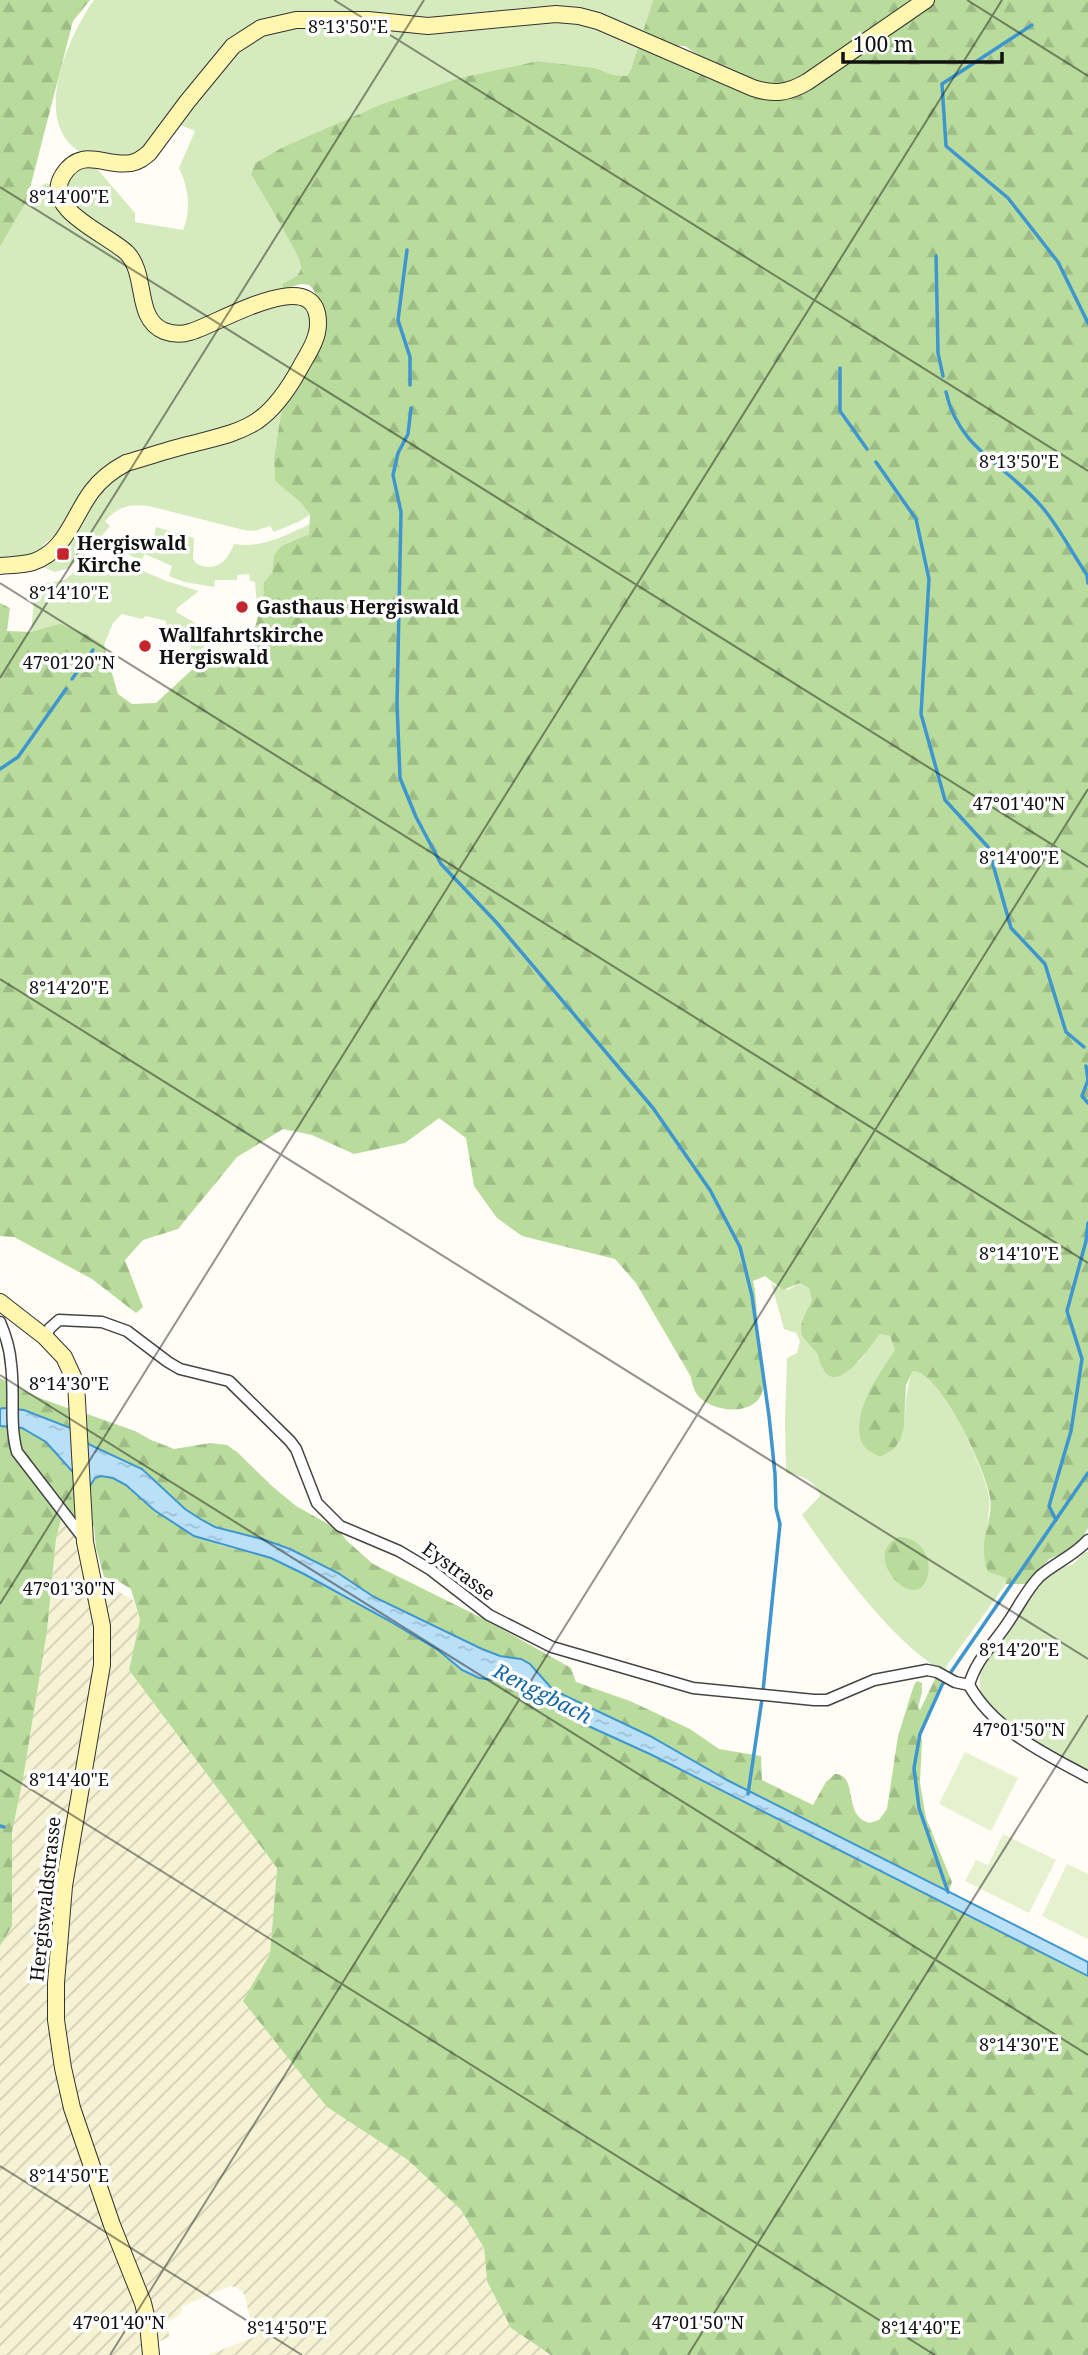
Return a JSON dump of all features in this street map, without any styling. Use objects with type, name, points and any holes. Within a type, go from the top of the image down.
[{"type":"street","points":[[0,566],[32,562],[50,552],[65,537],[90,493],[102,479],[126,463],[235,432],[258,420],[287,389],[315,338],[318,326],[314,308],[307,299],[296,295],[272,299],[191,332],[178,334],[161,330],[147,313],[139,273],[133,261],[118,245],[73,215],[60,198],[61,178],[74,164],[91,159],[128,164],[139,161],[149,153],[218,61],[250,34],[272,24],[296,20],[384,20],[428,26],[568,14],[598,21],[753,88],[776,93],[790,91],[807,82],[926,0]]},
{"type":"street","name":"Hergiswaldstrasse","points":[[0,1302],[45,1337],[64,1357],[76,1383],[85,1542],[102,1626],[102,1665],[64,1886],[55,1983],[56,2020],[72,2108],[143,2303],[149,2324],[151,2355]]},
{"type":"street","name":"Eystrasse","points":[[45,1337],[59,1320],[102,1322],[127,1331],[180,1369],[229,1381],[290,1441],[296,1449],[317,1503],[340,1526],[399,1551],[431,1570],[489,1615],[568,1653],[693,1689],[814,1700],[835,1698],[874,1680],[927,1670],[969,1685]]},
{"type":"street","points":[[0,1322],[9,1353],[13,1438],[17,1452],[85,1542]]},
{"type":"street","points":[[1088,1540],[1041,1575],[1031,1586],[1008,1623],[980,1658],[969,1685],[977,1700],[1001,1724],[1088,1777]]},
{"type":"shaded area","points":[[73,1517],[98,1635],[53,2031],[138,2305],[147,2355],[0,2355],[0,1946],[12,1926],[12,1832],[47,1631],[56,1539],[61,1519]]},
{"type":"shaded area","points":[[114,1589],[133,1600],[140,1620],[129,1670],[277,1868],[270,1955],[327,2107],[408,2160],[461,2210],[484,2248],[487,2281],[551,2355],[208,2355],[255,2337],[244,2294],[238,2288],[230,2286],[183,2306],[180,2315],[165,2323],[170,2337],[155,2343],[86,2135],[62,2043],[63,1932],[105,1595]]},
{"type":"green space","points":[[0,0],[90,0],[73,21],[27,200],[0,247]]},
{"type":"green space","points":[[94,0],[653,0],[642,35],[600,17],[248,30],[151,144],[129,159],[98,157],[80,152],[65,138],[58,120],[56,100],[65,55]]},
{"type":"green space","points":[[653,0],[918,0],[796,84],[762,86],[699,56],[685,46],[676,46],[642,35]]},
{"type":"green space","points":[[933,0],[1088,0],[1088,1528],[1077,1548],[1049,1559],[1027,1584],[1006,1584],[1006,1578],[988,1572],[984,1550],[991,1507],[987,1484],[949,1404],[924,1376],[913,1371],[906,1385],[904,1427],[894,1449],[880,1457],[863,1445],[859,1432],[860,1419],[868,1394],[895,1350],[890,1336],[880,1334],[846,1373],[837,1377],[829,1376],[801,1333],[803,1318],[812,1300],[809,1288],[800,1283],[783,1290],[765,1276],[753,1281],[764,1376],[761,1395],[756,1402],[739,1409],[719,1408],[710,1404],[696,1393],[691,1377],[636,1283],[615,1259],[522,1236],[497,1218],[474,1186],[466,1138],[439,1118],[405,1143],[354,1154],[312,1135],[283,1129],[237,1157],[178,1229],[143,1240],[125,1260],[143,1307],[136,1313],[92,1279],[14,1237],[0,1236],[0,603],[10,608],[7,631],[31,632],[60,624],[88,635],[104,645],[118,694],[132,704],[156,703],[196,666],[249,648],[263,600],[264,582],[272,573],[274,555],[281,546],[309,534],[310,514],[275,481],[274,458],[283,401],[322,321],[318,299],[309,285],[301,284],[284,289],[282,284],[297,275],[301,266],[251,174],[255,163],[285,146],[382,104],[459,78],[538,61],[595,68],[614,75],[627,76],[640,41],[777,98]]},
{"type":"green space","points":[[578,20],[640,41],[627,76],[614,75],[595,68],[538,61],[459,78],[382,104],[285,146],[255,163],[251,174],[295,250],[301,266],[299,272],[283,284],[284,289],[179,328],[159,321],[149,298],[148,285],[77,212],[65,195],[72,173],[93,164],[135,213],[135,222],[183,230],[188,198],[179,168],[195,131],[178,124],[219,66],[272,28]]},
{"type":"green space","points":[[46,183],[52,185],[125,256],[158,334],[281,300],[308,307],[313,329],[283,386],[252,420],[127,460],[58,533],[43,545],[45,549],[25,558],[0,562],[0,247],[29,196]]},
{"type":"green space","points":[[283,401],[274,458],[275,481],[311,514],[274,532],[270,526],[254,531],[244,530],[149,506],[131,506],[120,509],[105,521],[110,526],[69,568],[55,572],[45,568],[72,547],[70,545],[83,513],[116,474],[231,437]]},
{"type":"green space","points":[[310,524],[309,534],[281,546],[274,555],[272,574],[264,582],[258,617],[255,582],[250,581],[249,574],[237,575],[237,580],[215,580],[214,587],[184,582],[169,576],[172,566],[145,554],[141,561],[128,554],[129,550],[135,549],[151,551],[156,527],[194,538],[193,559],[197,564],[210,567],[220,564],[234,544],[264,543]]},
{"type":"green space","points":[[91,560],[118,560],[166,581],[199,591],[177,608],[176,612],[213,633],[214,639],[189,655],[192,632],[166,625],[166,621],[122,614],[113,623],[104,645],[88,635],[31,632],[34,601],[47,583],[64,580]]},
{"type":"green space","points":[[771,1282],[788,1290],[800,1283],[809,1288],[813,1297],[804,1316],[804,1339],[814,1348],[823,1370],[859,1362],[880,1334],[890,1336],[895,1350],[878,1375],[865,1402],[901,1438],[908,1387],[913,1371],[924,1376],[948,1404],[979,1465],[990,1499],[988,1572],[1007,1578],[1006,1584],[943,1671],[905,1642],[885,1622],[848,1578],[802,1515],[820,1496],[815,1486],[807,1479],[786,1473],[787,1358],[797,1353],[800,1341],[796,1333],[784,1329]]},
{"type":"green space","points":[[0,1378],[37,1397],[73,1410],[73,1429],[0,1409]]},
{"type":"green space","points":[[87,1414],[135,1431],[174,1449],[210,1443],[227,1445],[296,1506],[339,1530],[346,1540],[373,1564],[482,1618],[571,1668],[576,1682],[630,1701],[690,1729],[719,1749],[761,1756],[762,1780],[813,1805],[826,1782],[835,1774],[841,1775],[848,1784],[855,1812],[869,1823],[879,1820],[887,1809],[898,1736],[914,1685],[917,1681],[922,1683],[918,1708],[920,1710],[936,1677],[942,1680],[918,1738],[922,1739],[920,1783],[926,1818],[952,1882],[949,1891],[727,1780],[650,1736],[553,1690],[521,1659],[500,1656],[482,1649],[374,1597],[338,1573],[290,1549],[215,1527],[185,1509],[142,1469],[88,1444]]},
{"type":"green space","points":[[0,1426],[22,1428],[46,1442],[74,1471],[79,1525],[73,1517],[61,1519],[56,1539],[47,1631],[12,1832],[12,1926],[0,1946]]},
{"type":"green space","points":[[95,1478],[113,1478],[126,1485],[154,1510],[220,1545],[271,1558],[304,1574],[438,1650],[462,1670],[479,1678],[516,1683],[573,1719],[652,1755],[1088,1976],[1088,2355],[551,2355],[511,2328],[487,2281],[484,2248],[461,2210],[408,2160],[327,2107],[243,2001],[270,1954],[277,1868],[129,1670],[140,1620],[131,1589],[104,1577],[96,1548],[94,1526],[90,1526],[88,1489]]},
{"type":"green space","points":[[899,1537],[918,1543],[928,1560],[928,1574],[923,1586],[914,1590],[895,1580],[888,1569],[885,1557],[888,1546]]},
{"type":"green space","points":[[1088,1552],[1088,1773],[1003,1720],[984,1699],[980,1683],[982,1667],[1039,1585],[1058,1569],[1073,1564]]},
{"type":"green space","points":[[965,1752],[1018,1778],[991,1831],[939,1804]]},
{"type":"green space","points":[[1003,1834],[1056,1860],[1029,1913],[965,1881],[976,1860],[988,1865]]},
{"type":"green space","points":[[1067,1864],[1088,1874],[1088,1939],[1042,1916]]},
{"type":"water","name":"Renggbach","points":[[2,1408],[24,1410],[73,1429],[88,1444],[142,1469],[185,1509],[215,1527],[290,1549],[338,1573],[374,1597],[482,1649],[500,1656],[521,1659],[530,1664],[553,1690],[650,1736],[727,1780],[1088,1962],[1088,1976],[652,1755],[573,1719],[516,1683],[479,1678],[462,1670],[438,1650],[304,1574],[271,1558],[194,1536],[154,1510],[126,1485],[113,1478],[95,1478],[88,1489],[46,1442],[22,1428],[0,1426]]},
{"type":"waterway","points":[[1032,25],[942,84],[946,146],[1008,198],[1058,262],[1088,323]]},
{"type":"waterway","points":[[407,250],[398,320],[410,357],[410,385]]},
{"type":"waterway","points":[[936,256],[938,353],[943,376]]},
{"type":"waterway","points":[[840,368],[840,411],[867,449]]},
{"type":"waterway","points":[[946,392],[952,412],[961,428],[986,456],[1042,507],[1087,575],[1088,583]]},
{"type":"waterway","points":[[411,408],[408,434],[398,453],[393,475],[401,512],[397,704],[400,778],[416,817],[441,864],[496,922],[653,1108],[710,1190],[740,1247],[752,1296],[769,1416],[776,1508],[780,1524],[763,1691]]},
{"type":"waterway","points":[[876,462],[916,519],[929,579],[921,714],[945,800],[988,847],[1011,928],[1045,964],[1066,1032],[1084,1047]]},
{"type":"waterway","points":[[72,679],[93,650]]},
{"type":"waterway","points":[[0,769],[18,757],[66,689]]},
{"type":"waterway","points":[[1086,1066],[1088,1080],[1082,1096],[1088,1103]]},
{"type":"waterway","points":[[1056,1520],[1049,1506],[1071,1431],[1082,1359],[1067,1311],[1086,1241],[1088,1223]]},
{"type":"waterway","points":[[948,1892],[919,1808],[914,1768],[920,1734],[942,1685],[1088,1473]]},
{"type":"waterway","points":[[748,1794],[762,1699]]},
{"type":"waterway","points":[[0,1826],[4,1827]]},
{"type":"place","name":"Hergiswald Kirche","points":[[63,554]]},
{"type":"place","name":"Gasthaus Hergiswald","points":[[242,607]]},
{"type":"place","name":"Wallfahrtskirche Hergiswald","points":[[145,646]]}]
